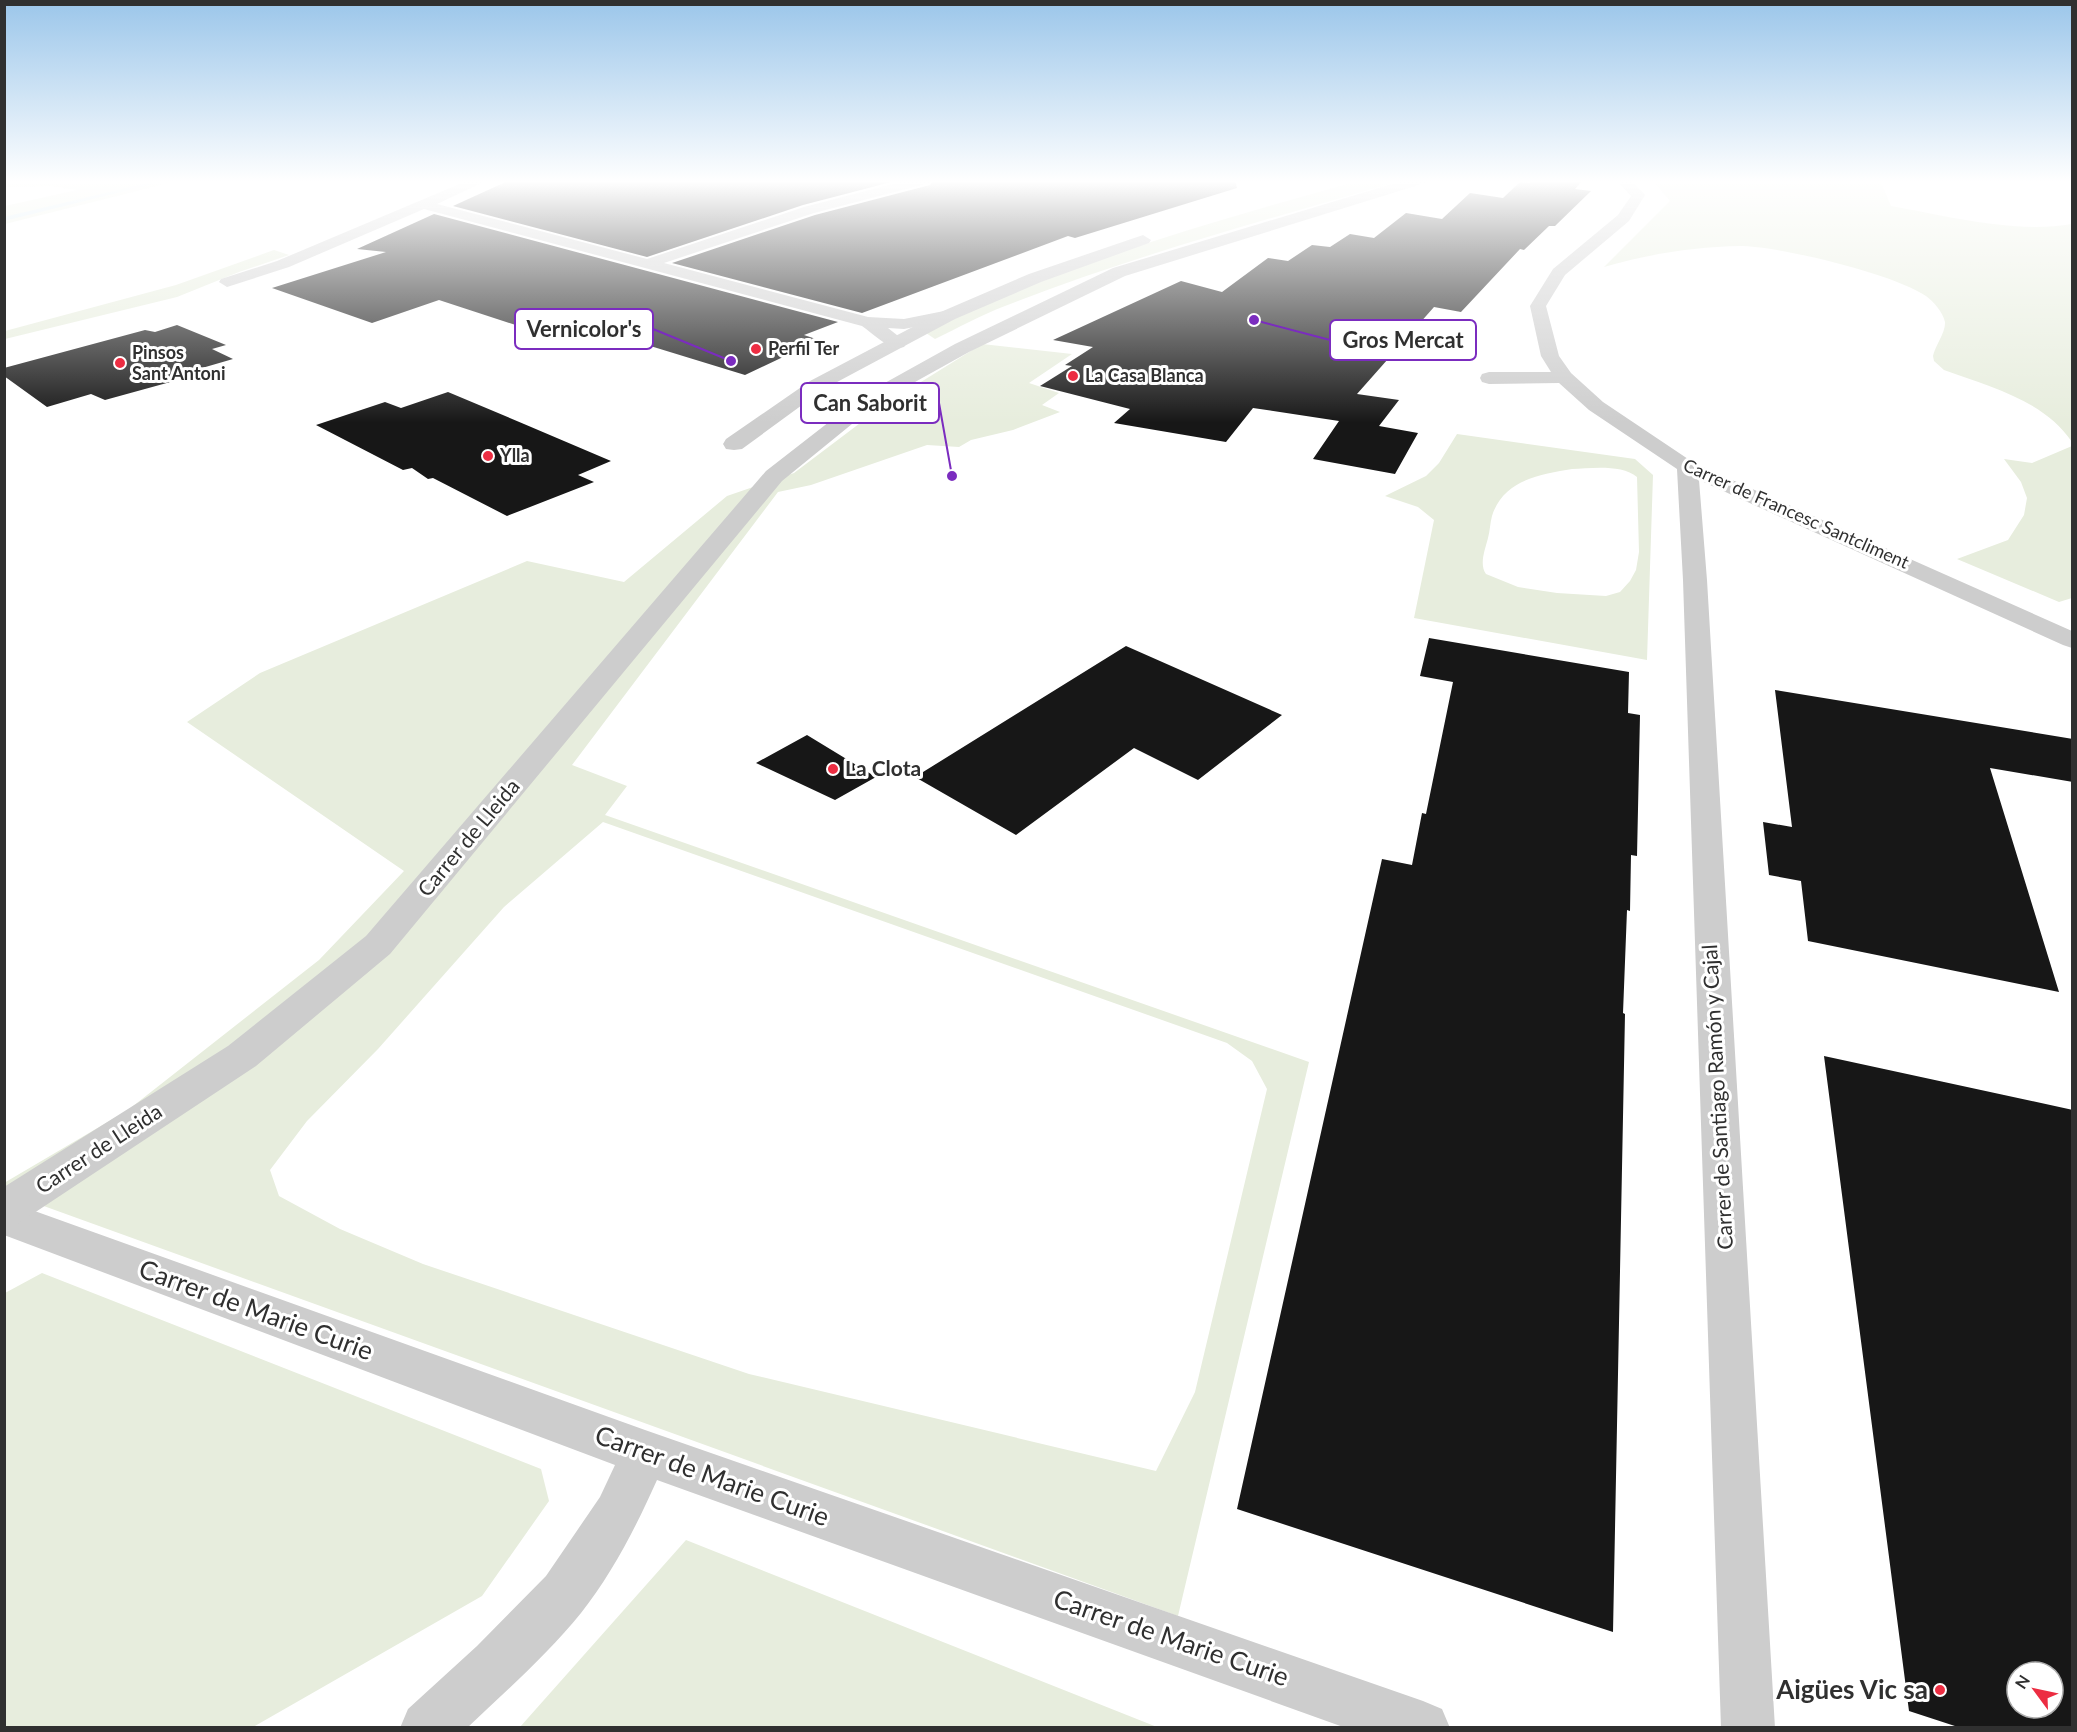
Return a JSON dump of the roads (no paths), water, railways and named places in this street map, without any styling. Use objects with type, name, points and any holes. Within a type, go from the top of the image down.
[{"type":"street","points":[[227,282],[291,261]]},
{"type":"street","points":[[642,261],[868,322],[904,324],[949,315]]},
{"type":"street","points":[[650,263],[657,261]]},
{"type":"street","points":[[734,444],[817,386],[949,315],[1035,278],[1084,261]]},
{"type":"street","name":"Carrer de Lleida","points":[[4,1210],[242,1056],[378,945],[774,476],[872,398],[962,348],[1119,272],[1156,261]]},
{"type":"street","name":"Carrer de Francesc Santcliment","points":[[1572,261],[1559,272],[1538,306],[1550,357],[1564,377],[1596,406],[1687,467],[2073,640]]},
{"type":"street","points":[[868,322],[898,343]]},
{"type":"street","name":"Carrer de Lleida","points":[[872,398],[898,343]]},
{"type":"street","points":[[1489,378],[1564,377]]},
{"type":"street","name":"Carrer de Santiago Ramón y Cajal","points":[[1687,467],[1695,580],[1748,1728]]},
{"type":"street","name":"Carrer de Marie Curie","points":[[4,1217],[645,1453],[1423,1728]]},
{"type":"street","points":[[427,1728],[496,1665],[564,1594],[616,1514],[645,1453]]},
{"type":"place","name":"Gros Mercat","points":[[1254,320]]},
{"type":"place","name":"Perfil Ter","points":[[756,349]]},
{"type":"place","name":"Vernicolor's","points":[[731,361]]},
{"type":"place","name":"Pinsos Sant Antoni","points":[[120,363]]},
{"type":"place","name":"La Casa Blanca","points":[[1073,376]]},
{"type":"place","name":"Ylla","points":[[488,456]]},
{"type":"place","name":"Can Saborit","points":[[952,476]]},
{"type":"place","name":"La Clota","points":[[833,769]]},
{"type":"place","name":"Aigües Vic sa","points":[[1940,1690]]}]
